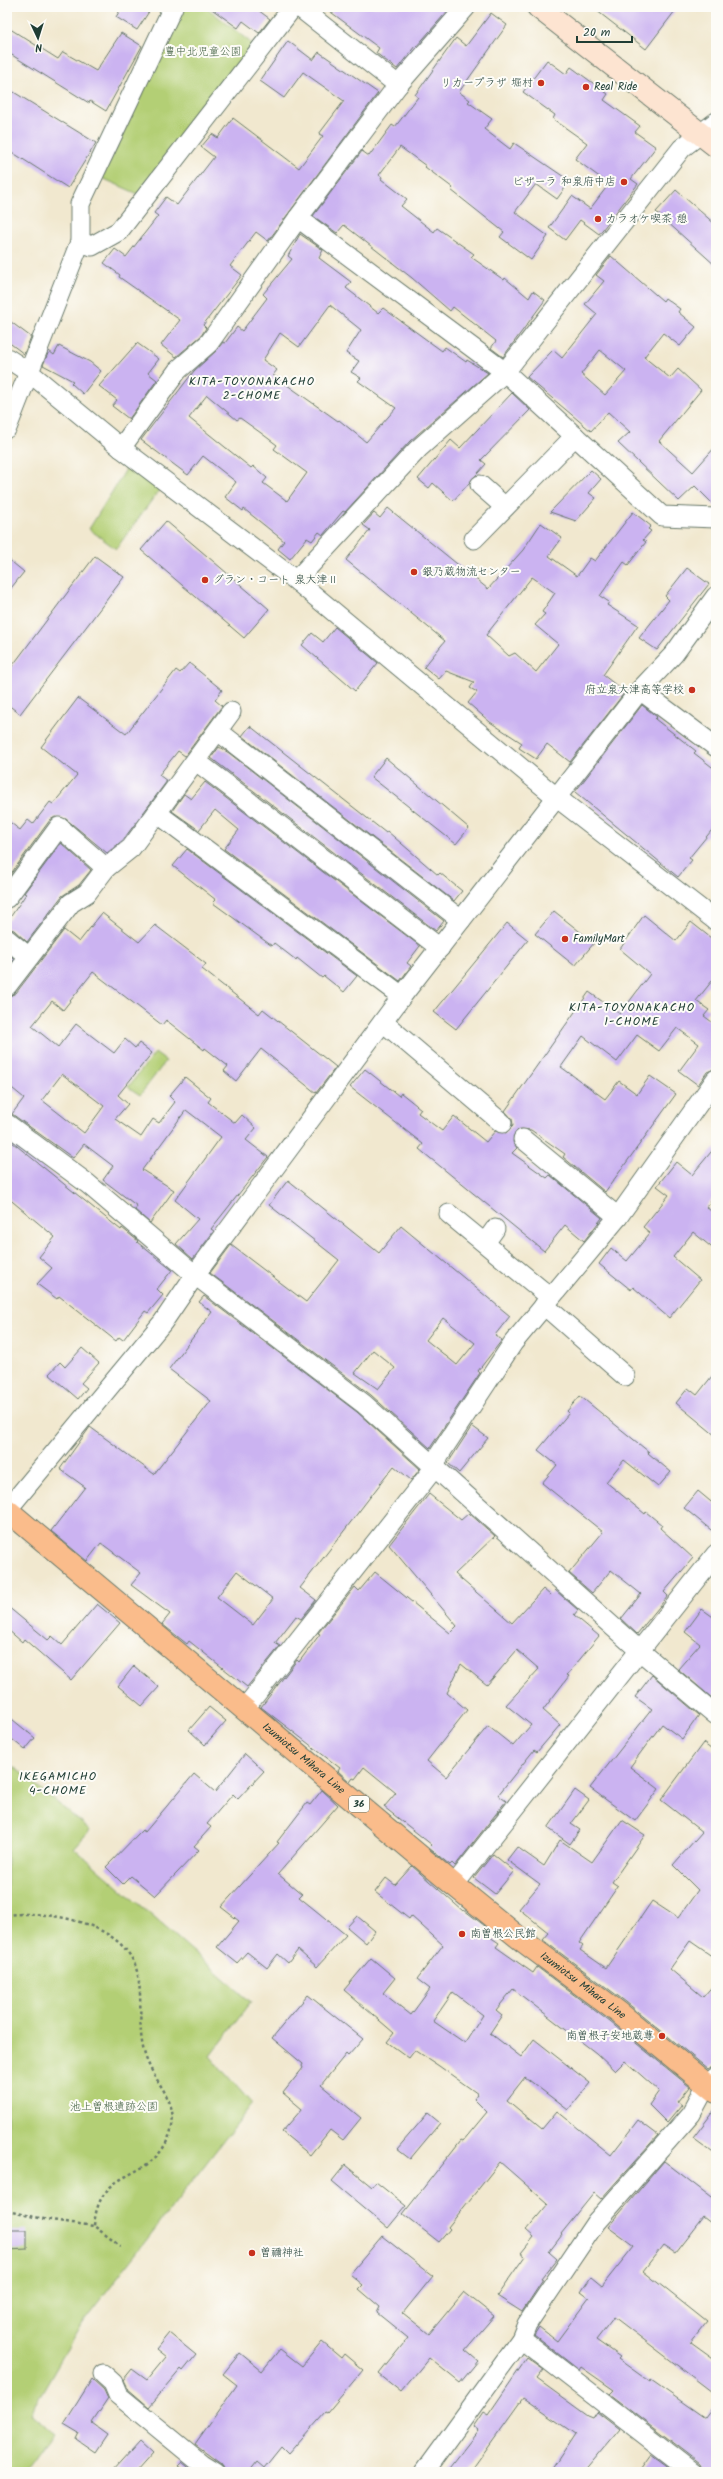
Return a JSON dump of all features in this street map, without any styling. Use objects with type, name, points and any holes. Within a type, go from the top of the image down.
[{"type":"main road","name":"Izumiotsu Mihara Line","points":[[7,1510],[246,1708],[454,1885],[523,1941],[713,2085]]},
{"type":"street","points":[[7,428],[30,373],[80,242],[80,204],[173,7]]},
{"type":"street","points":[[80,242],[92,246],[119,232],[293,7]]},
{"type":"street","points":[[299,7],[398,85]]},
{"type":"street","points":[[120,448],[178,370],[209,343],[298,218],[398,85],[466,7]]},
{"type":"street","points":[[298,582],[301,575],[418,449],[505,372],[682,148],[711,134],[538,7]]},
{"type":"street","points":[[298,218],[505,372],[662,516],[716,518]]},
{"type":"street","points":[[7,358],[30,373],[120,448],[298,582],[556,797],[716,921]]},
{"type":"street","points":[[474,539],[576,436]]},
{"type":"street","points":[[480,486],[506,507]]},
{"type":"street","points":[[7,1510],[163,1322],[195,1275],[402,996],[640,690],[674,654],[716,596]]},
{"type":"street","points":[[640,690],[716,747]]},
{"type":"street","points":[[7,986],[71,904],[87,893],[106,868],[132,848],[231,712]]},
{"type":"street","points":[[218,731],[462,920]]},
{"type":"street","points":[[196,761],[440,948]]},
{"type":"street","points":[[157,813],[402,996]]},
{"type":"street","points":[[7,898],[59,827],[106,868]]},
{"type":"street","points":[[7,939],[29,957]]},
{"type":"street","points":[[383,1022],[502,1123]]},
{"type":"street","points":[[246,1708],[435,1467],[439,1455],[513,1343],[618,1217],[716,1079]]},
{"type":"street","points":[[7,1124],[88,1184],[195,1275],[364,1404],[640,1651],[716,1715]]},
{"type":"street","points":[[523,1139],[618,1217]]},
{"type":"street","points":[[449,1214],[490,1236],[547,1301],[625,1376]]},
{"type":"street","points":[[454,1885],[716,1554]]},
{"type":"street","points":[[424,2472],[521,2339],[527,2324],[592,2228],[691,2114],[713,2085]]},
{"type":"street","points":[[521,2339],[693,2472]]},
{"type":"street","points":[[102,2374],[113,2383],[118,2395],[202,2464],[214,2472]]},
{"type":"path","points":[[7,1915],[30,1912],[80,1921],[120,1945],[133,1960],[138,1976],[145,2056],[170,2101],[173,2122],[167,2141],[157,2157],[115,2182],[101,2195],[95,2210],[94,2226]]},
{"type":"path","points":[[7,2211],[44,2219],[94,2226],[120,2246]]},
{"type":"green space","name":"豊中北児童公園","points":[[183,7],[206,7],[255,46],[138,194],[102,178]]},
{"type":"green space","points":[[128,466],[160,489],[116,549],[89,529]]},
{"type":"green space","points":[[155,1053],[166,1061],[140,1095],[128,1087]]},
{"type":"green space","name":"池上曽根遺跡公園","points":[[7,1761],[90,1830],[74,1848],[251,2002],[210,2056],[252,2104],[82,2323],[30,2413],[55,2433],[26,2472],[7,2472]]},
{"type":"building","points":[[122,7],[152,7],[137,30],[116,17]]},
{"type":"building","points":[[209,7],[254,7],[270,19],[259,33],[243,21],[238,28]]},
{"type":"building","points":[[324,7],[451,7],[416,47],[415,46],[397,69],[376,53],[379,48]]},
{"type":"building","points":[[592,7],[678,7],[646,49]]},
{"type":"building","points":[[491,13],[507,25],[459,92],[470,100],[468,102],[492,119],[484,129],[510,149],[514,143],[570,181],[557,199],[536,184],[515,212],[548,236],[531,260],[500,237],[504,232],[451,190],[453,188],[400,147],[379,175],[382,177],[381,179],[407,199],[401,206],[434,232],[437,228],[474,254],[471,257],[504,280],[505,278],[529,298],[533,291],[545,300],[503,357],[491,348],[496,341],[453,307],[450,311],[412,278],[344,225],[337,233],[313,216],[362,151],[369,156],[392,125],[395,127],[418,97],[415,95],[456,38],[466,46]]},
{"type":"building","points":[[7,27],[58,59],[63,52],[96,71],[121,33],[142,46],[106,111],[90,101],[89,103],[7,52]]},
{"type":"building","points":[[288,41],[313,60],[319,52],[378,93],[268,241],[256,232],[230,266],[242,275],[203,325],[206,328],[201,336],[176,357],[161,345],[180,320],[119,277],[120,275],[104,263],[115,249],[126,257],[158,216],[154,213],[166,197],[177,205],[214,157],[201,147],[212,134],[218,138],[233,118],[299,168],[323,136],[319,134],[344,101],[303,72],[284,98],[260,81]]},
{"type":"building","points":[[547,60],[566,74],[571,67],[608,94],[604,100],[640,126],[635,132],[656,147],[631,179],[638,184],[599,234],[580,220],[565,240],[549,228],[572,196],[590,209],[609,184],[575,159],[587,143],[553,119],[555,115],[523,92]]},
{"type":"building","points":[[12,91],[96,143],[68,188],[7,149],[7,99]]},
{"type":"building","points":[[676,190],[716,225],[716,266],[656,212]]},
{"type":"building","points":[[300,234],[323,250],[319,258],[351,282],[346,288],[378,313],[383,308],[442,351],[445,347],[466,362],[467,360],[488,373],[410,441],[345,512],[343,511],[323,535],[319,532],[312,541],[307,538],[290,559],[278,549],[284,541],[244,509],[243,511],[225,497],[236,482],[203,456],[188,475],[141,440],[194,371],[216,351],[223,342],[225,343],[237,327],[242,331],[267,298],[263,294],[292,259],[288,256]],"holes":[[[330,305],[361,330],[346,353],[359,361],[351,372],[361,378],[358,381],[396,408],[366,442],[339,420],[338,421],[273,375],[277,370],[263,360],[280,333],[299,347]],[[207,395],[237,420],[240,418],[277,445],[274,449],[307,473],[287,501],[263,483],[267,478],[253,466],[251,468],[189,418]]]},
{"type":"building","points":[[611,256],[663,301],[665,298],[680,309],[678,312],[696,327],[680,346],[663,333],[644,357],[670,378],[678,369],[701,390],[659,441],[693,472],[716,446],[716,507],[695,486],[679,501],[618,443],[630,432],[608,412],[591,431],[527,377],[553,350],[562,358],[597,314],[585,304],[604,281],[596,275]],"holes":[[[600,350],[626,371],[605,395],[581,374]]]},
{"type":"building","points":[[7,319],[31,337],[24,354],[7,341]]},
{"type":"building","points":[[137,343],[159,359],[148,373],[157,380],[129,419],[112,406],[117,400],[99,386]]},
{"type":"building","points":[[59,346],[90,362],[101,371],[83,394],[71,383],[73,381],[43,365],[49,351],[54,355]]},
{"type":"building","points":[[512,393],[530,410],[481,460],[486,464],[453,501],[433,483],[429,488],[418,479],[451,440],[460,448]]},
{"type":"building","points":[[591,470],[601,479],[589,493],[596,498],[576,521],[550,512]]},
{"type":"building","points":[[388,508],[488,589],[523,550],[541,523],[562,538],[549,556],[577,576],[590,558],[595,561],[633,512],[651,526],[648,529],[651,531],[643,540],[646,542],[628,565],[624,562],[600,596],[609,602],[607,605],[638,625],[603,675],[625,692],[570,762],[547,744],[536,759],[519,748],[522,743],[490,722],[468,703],[477,692],[470,688],[474,682],[446,671],[439,679],[424,667],[445,641],[346,560],[370,530],[363,525],[374,513],[380,518]],"holes":[[[532,577],[555,593],[542,612],[545,614],[535,625],[558,644],[536,672],[515,653],[509,656],[486,635]]]},
{"type":"building","name":"グラン・コート 泉大津Ⅱ","points":[[166,521],[269,609],[244,638],[141,550]]},
{"type":"building","points":[[95,556],[124,577],[20,714],[7,704],[7,673]]},
{"type":"building","points":[[7,558],[24,572],[7,593]]},
{"type":"building","points":[[687,568],[709,584],[657,650],[639,638],[669,600],[665,596]]},
{"type":"building","points":[[335,627],[378,663],[355,691],[302,645],[312,633],[323,642]]},
{"type":"building","points":[[189,663],[222,690],[215,700],[222,706],[185,756],[178,751],[159,775],[167,781],[123,840],[107,853],[66,819],[55,817],[50,820],[7,879],[7,820],[20,830],[28,820],[33,824],[50,802],[53,804],[77,775],[41,747],[78,698],[126,734],[176,670],[180,673]]},
{"type":"building","points":[[642,705],[657,717],[655,719],[696,751],[694,753],[716,770],[716,825],[689,858],[692,860],[678,877],[575,792]]},
{"type":"building","points":[[250,726],[386,833],[387,831],[438,875],[440,873],[462,891],[454,901],[242,736]]},
{"type":"building","points":[[219,747],[229,753],[444,921],[436,931],[211,758]]},
{"type":"building","points":[[386,758],[469,828],[456,844],[371,777]]},
{"type":"building","points":[[205,782],[420,946],[407,963],[411,966],[400,981],[224,849],[239,830],[215,810],[199,830],[172,811],[184,794],[191,799]]},
{"type":"building","points":[[61,843],[91,870],[79,885],[62,896],[27,942],[14,930],[7,928],[7,922],[26,894],[24,893]]},
{"type":"building","points":[[187,849],[357,976],[344,992],[324,976],[322,978],[297,958],[296,960],[274,943],[272,946],[213,903],[216,900],[173,866]]},
{"type":"building","name":"FamilyMart","points":[[554,911],[594,943],[575,966],[535,934]]},
{"type":"building","points":[[102,913],[139,942],[155,925],[206,964],[202,969],[259,1014],[263,1009],[336,1067],[316,1093],[261,1049],[236,1081],[224,1071],[228,1066],[205,1048],[204,1050],[166,1020],[162,1025],[93,972],[63,1010],[52,1001],[32,1026],[58,1047],[76,1024],[114,1053],[125,1039],[135,1048],[139,1043],[152,1053],[118,1095],[128,1104],[115,1119],[141,1137],[153,1119],[159,1123],[175,1102],[169,1096],[185,1077],[211,1098],[208,1102],[235,1123],[242,1115],[256,1128],[246,1140],[268,1157],[211,1229],[214,1231],[193,1259],[176,1244],[198,1219],[175,1200],[221,1137],[186,1110],[142,1170],[174,1190],[150,1223],[135,1210],[137,1206],[103,1180],[113,1166],[84,1144],[73,1158],[12,1114],[24,1098],[7,1084],[7,997],[16,993],[64,930],[79,942]],"holes":[[[62,1074],[104,1106],[84,1133],[42,1100]]]},
{"type":"building","points":[[644,915],[676,941],[691,922],[716,942],[716,976],[696,1001],[709,1010],[704,1016],[716,1025],[716,1068],[707,1072],[698,1085],[679,1071],[699,1044],[677,1028],[659,1051],[637,1035],[617,1062],[583,1036],[561,1067],[605,1099],[619,1081],[637,1094],[650,1076],[676,1094],[605,1192],[563,1157],[565,1154],[531,1130],[520,1129],[515,1132],[513,1142],[517,1148],[512,1153],[547,1178],[550,1175],[602,1218],[584,1241],[565,1225],[544,1251],[419,1149],[423,1144],[350,1087],[365,1069],[399,1096],[401,1093],[421,1109],[418,1113],[442,1131],[454,1116],[486,1142],[495,1131],[506,1133],[513,1125],[512,1119],[505,1111],[589,992],[620,1014],[650,974],[620,949]]},
{"type":"building","points":[[507,923],[528,940],[456,1029],[434,1012]]},
{"type":"building","points":[[7,953],[14,959],[7,968]]},
{"type":"building","points":[[7,1138],[121,1230],[122,1228],[172,1270],[157,1289],[163,1295],[148,1313],[145,1311],[123,1340],[119,1337],[116,1341],[59,1296],[57,1299],[37,1284],[52,1268],[39,1257],[55,1237],[7,1197]]},
{"type":"building","points":[[716,1146],[716,1194],[706,1207],[716,1215],[716,1251],[693,1232],[673,1257],[700,1280],[669,1318],[633,1287],[631,1290],[599,1264],[611,1248],[627,1261],[650,1233],[643,1227],[669,1195],[657,1186],[676,1162],[692,1175]]},
{"type":"building","points":[[288,1180],[379,1253],[401,1226],[510,1316],[495,1335],[502,1340],[478,1371],[480,1373],[430,1448],[371,1395],[210,1273],[231,1245],[306,1302],[339,1260],[269,1205]],"holes":[[[443,1318],[475,1343],[457,1365],[426,1340]],[[373,1350],[395,1368],[378,1389],[355,1373]]]},
{"type":"building","points":[[204,1296],[357,1412],[420,1469],[411,1480],[394,1466],[300,1588],[316,1600],[301,1619],[296,1616],[275,1643],[280,1646],[247,1687],[189,1641],[187,1644],[162,1624],[170,1614],[131,1585],[141,1573],[101,1543],[87,1561],[51,1531],[85,1487],[60,1469],[90,1427],[154,1474],[211,1401],[169,1369],[212,1312],[199,1302]],"holes":[[[237,1571],[273,1599],[253,1625],[217,1597]]]},
{"type":"building","points":[[82,1348],[99,1363],[81,1383],[87,1388],[78,1399],[49,1374],[60,1362],[65,1367]]},
{"type":"building","points":[[716,1371],[716,1436],[676,1403],[688,1388],[697,1395]]},
{"type":"building","points":[[580,1396],[649,1452],[648,1453],[671,1472],[658,1487],[624,1460],[606,1482],[645,1514],[646,1512],[662,1525],[660,1528],[693,1558],[664,1592],[668,1596],[637,1634],[621,1619],[641,1594],[611,1570],[592,1593],[569,1573],[603,1532],[542,1483],[557,1465],[538,1450],[569,1413],[567,1411]]},
{"type":"building","points":[[472,1426],[488,1438],[459,1473],[448,1463]]},
{"type":"building","points":[[698,1491],[716,1506],[716,1534],[684,1508]]},
{"type":"building","points":[[429,1494],[461,1520],[469,1513],[495,1536],[455,1574],[512,1623],[543,1589],[550,1595],[555,1590],[578,1610],[574,1615],[599,1636],[567,1675],[569,1676],[543,1710],[560,1725],[537,1752],[534,1750],[498,1795],[506,1801],[455,1866],[452,1863],[450,1865],[429,1848],[432,1845],[384,1807],[396,1793],[364,1767],[355,1779],[353,1778],[350,1782],[338,1771],[340,1768],[261,1707],[297,1660],[299,1662],[320,1634],[318,1633],[355,1587],[359,1591],[375,1572],[450,1633],[457,1626],[389,1545]],"holes":[[[517,1650],[539,1669],[506,1705],[531,1725],[513,1746],[488,1726],[446,1777],[427,1761],[467,1710],[447,1693],[461,1664],[487,1685]]]},
{"type":"building","points":[[97,1604],[120,1623],[71,1680],[24,1639],[22,1642],[7,1629],[7,1606],[48,1640],[52,1636],[62,1645]]},
{"type":"building","points":[[702,1609],[716,1619],[716,1693],[712,1698],[678,1669],[700,1644],[685,1632]]},
{"type":"building","points":[[134,1666],[159,1687],[142,1706],[118,1686]]},
{"type":"building","points":[[652,1675],[699,1715],[682,1739],[662,1724],[630,1767],[659,1789],[635,1821],[590,1788],[652,1709],[635,1697]]},
{"type":"building","points":[[209,1707],[226,1721],[205,1745],[189,1730]]},
{"type":"building","points":[[7,1715],[35,1738],[25,1750],[7,1735]]},
{"type":"building","points":[[703,1743],[716,1753],[716,1959],[690,1941],[670,1969],[703,1997],[716,1982],[716,2064],[708,2069],[626,2002],[543,1940],[549,1933],[519,1909],[540,1884],[507,1860],[517,1847],[544,1866],[560,1840],[592,1862],[622,1820],[645,1835],[612,1882],[618,1886],[579,1943],[583,1946],[580,1950],[606,1968],[652,1901],[678,1918],[698,1890],[673,1865],[702,1832],[661,1800]]},
{"type":"building","points":[[245,1754],[264,1771],[238,1799],[233,1794],[207,1824],[211,1827],[194,1846],[199,1850],[155,1896],[131,1876],[123,1884],[106,1867],[142,1830],[145,1832],[194,1774],[215,1792]]},
{"type":"building","points":[[322,1790],[338,1805],[278,1874],[302,1894],[299,1897],[346,1935],[317,1967],[298,1950],[288,1963],[278,1954],[267,1968],[247,1952],[237,1963],[217,1947],[239,1921],[221,1907],[279,1843],[277,1842],[307,1803],[310,1805]]},
{"type":"building","points":[[575,1790],[589,1800],[571,1824],[580,1830],[570,1844],[548,1828]]},
{"type":"building","points":[[493,1854],[514,1871],[495,1894],[474,1878]]},
{"type":"building","points":[[412,1866],[463,1911],[464,1910],[485,1926],[481,1931],[499,1943],[496,1947],[533,1973],[537,1967],[610,2022],[690,2087],[678,2102],[682,2105],[667,2123],[649,2105],[659,2091],[625,2061],[615,2071],[596,2053],[513,1989],[496,2010],[502,2015],[490,2033],[521,2057],[534,2039],[590,2083],[568,2110],[525,2077],[507,2100],[542,2129],[557,2111],[611,2155],[638,2120],[658,2135],[601,2199],[594,2193],[561,2234],[562,2235],[549,2252],[557,2259],[541,2279],[543,2280],[522,2312],[497,2296],[525,2256],[521,2253],[534,2237],[526,2230],[548,2204],[500,2162],[448,2227],[450,2229],[439,2242],[403,2214],[461,2140],[463,2141],[487,2112],[474,2099],[478,2094],[439,2066],[415,2050],[409,2058],[387,2042],[394,2033],[344,1990],[371,1958],[395,1978],[383,1993],[411,2015],[430,1989],[417,1979],[443,1945],[411,1916],[409,1919],[375,1892],[386,1878],[395,1885]],"holes":[[[453,1992],[483,2015],[465,2043],[433,2021]]]},
{"type":"building","points":[[357,1916],[375,1931],[366,1943],[347,1927]]},
{"type":"building","points":[[308,1995],[363,2039],[348,2056],[346,2054],[321,2085],[361,2118],[343,2140],[330,2130],[310,2155],[282,2132],[302,2109],[283,2093],[303,2068],[303,2064],[272,2038]]},
{"type":"building","points":[[716,2108],[716,2155],[693,2138]]},
{"type":"building","points":[[428,2113],[440,2123],[410,2159],[397,2149]]},
{"type":"building","points":[[664,2161],[716,2201],[716,2227],[703,2217],[675,2253],[663,2245],[643,2271],[707,2322],[691,2342],[716,2360],[716,2395],[614,2317],[596,2340],[620,2357],[618,2359],[650,2382],[651,2380],[705,2418],[716,2403],[716,2472],[704,2472],[700,2463],[610,2394],[614,2390],[581,2367],[579,2370],[534,2335],[539,2327],[557,2341],[589,2298],[581,2292],[591,2277],[602,2286],[634,2246],[608,2227]]},
{"type":"building","points":[[345,2165],[372,2187],[376,2182],[406,2206],[388,2228],[332,2181]]},
{"type":"building","points":[[8,2230],[27,2230],[27,2249],[8,2250]]},
{"type":"building","points":[[382,2236],[433,2276],[403,2313],[429,2334],[464,2292],[494,2316],[465,2350],[478,2361],[460,2383],[429,2358],[401,2392],[379,2374],[408,2338],[377,2313],[380,2307],[359,2289],[363,2285],[350,2274]]},
{"type":"building","points":[[169,2333],[196,2355],[183,2371],[181,2369],[149,2407],[127,2388],[123,2380],[132,2369],[147,2380],[166,2357],[156,2349]]},
{"type":"building","points":[[322,2342],[341,2358],[344,2354],[363,2370],[327,2413],[325,2412],[288,2454],[281,2447],[264,2468],[257,2462],[249,2472],[226,2472],[221,2463],[195,2444],[237,2385],[223,2374],[240,2353],[262,2371],[280,2349],[302,2366]]},
{"type":"building","points":[[527,2358],[544,2370],[537,2379],[588,2416],[593,2418],[597,2412],[619,2429],[583,2472],[550,2472],[575,2434],[523,2398],[470,2472],[446,2472],[478,2431],[473,2427],[483,2412],[488,2415]]},
{"type":"building","points":[[92,2379],[104,2390],[108,2399],[92,2423],[107,2434],[95,2452],[76,2439],[79,2433],[64,2424]]},
{"type":"building","points":[[140,2441],[153,2453],[136,2472],[112,2472]]},
{"type":"building","points":[[651,2454],[670,2468],[668,2472],[638,2472]]},
{"type":"building","points":[[182,2462],[194,2472],[186,2472],[178,2466]]},
{"type":"place","name":"リカープラザ 堀村","points":[[541,83]]},
{"type":"place","name":"Real Ride","points":[[586,87]]},
{"type":"place","name":"ピザーラ 和泉府中店","points":[[624,182]]},
{"type":"place","name":"カラオケ喫茶 憩","points":[[598,219]]},
{"type":"place","name":"銀乃蔵物流センター","points":[[414,572]]},
{"type":"place","name":"グラン・コート 泉大津Ⅱ","points":[[205,580]]},
{"type":"place","name":"府立泉大津高等学校","points":[[692,690]]},
{"type":"place","name":"FamilyMart","points":[[565,939]]},
{"type":"place","name":"南曽根公民館","points":[[462,1934]]},
{"type":"place","name":"南曽根子安地蔵尊","points":[[662,2036]]},
{"type":"place","name":"曽禰神社","points":[[252,2253]]},
{"type":"district","name":"KITA-TOYONAKACHO 2-CHOME","points":[[252,388]]},
{"type":"district","name":"KITA-TOYONAKACHO 1-CHOME","points":[[632,1014]]},
{"type":"district","name":"IKEGAMICHO 4-CHOME","points":[[58,1783]]}]
